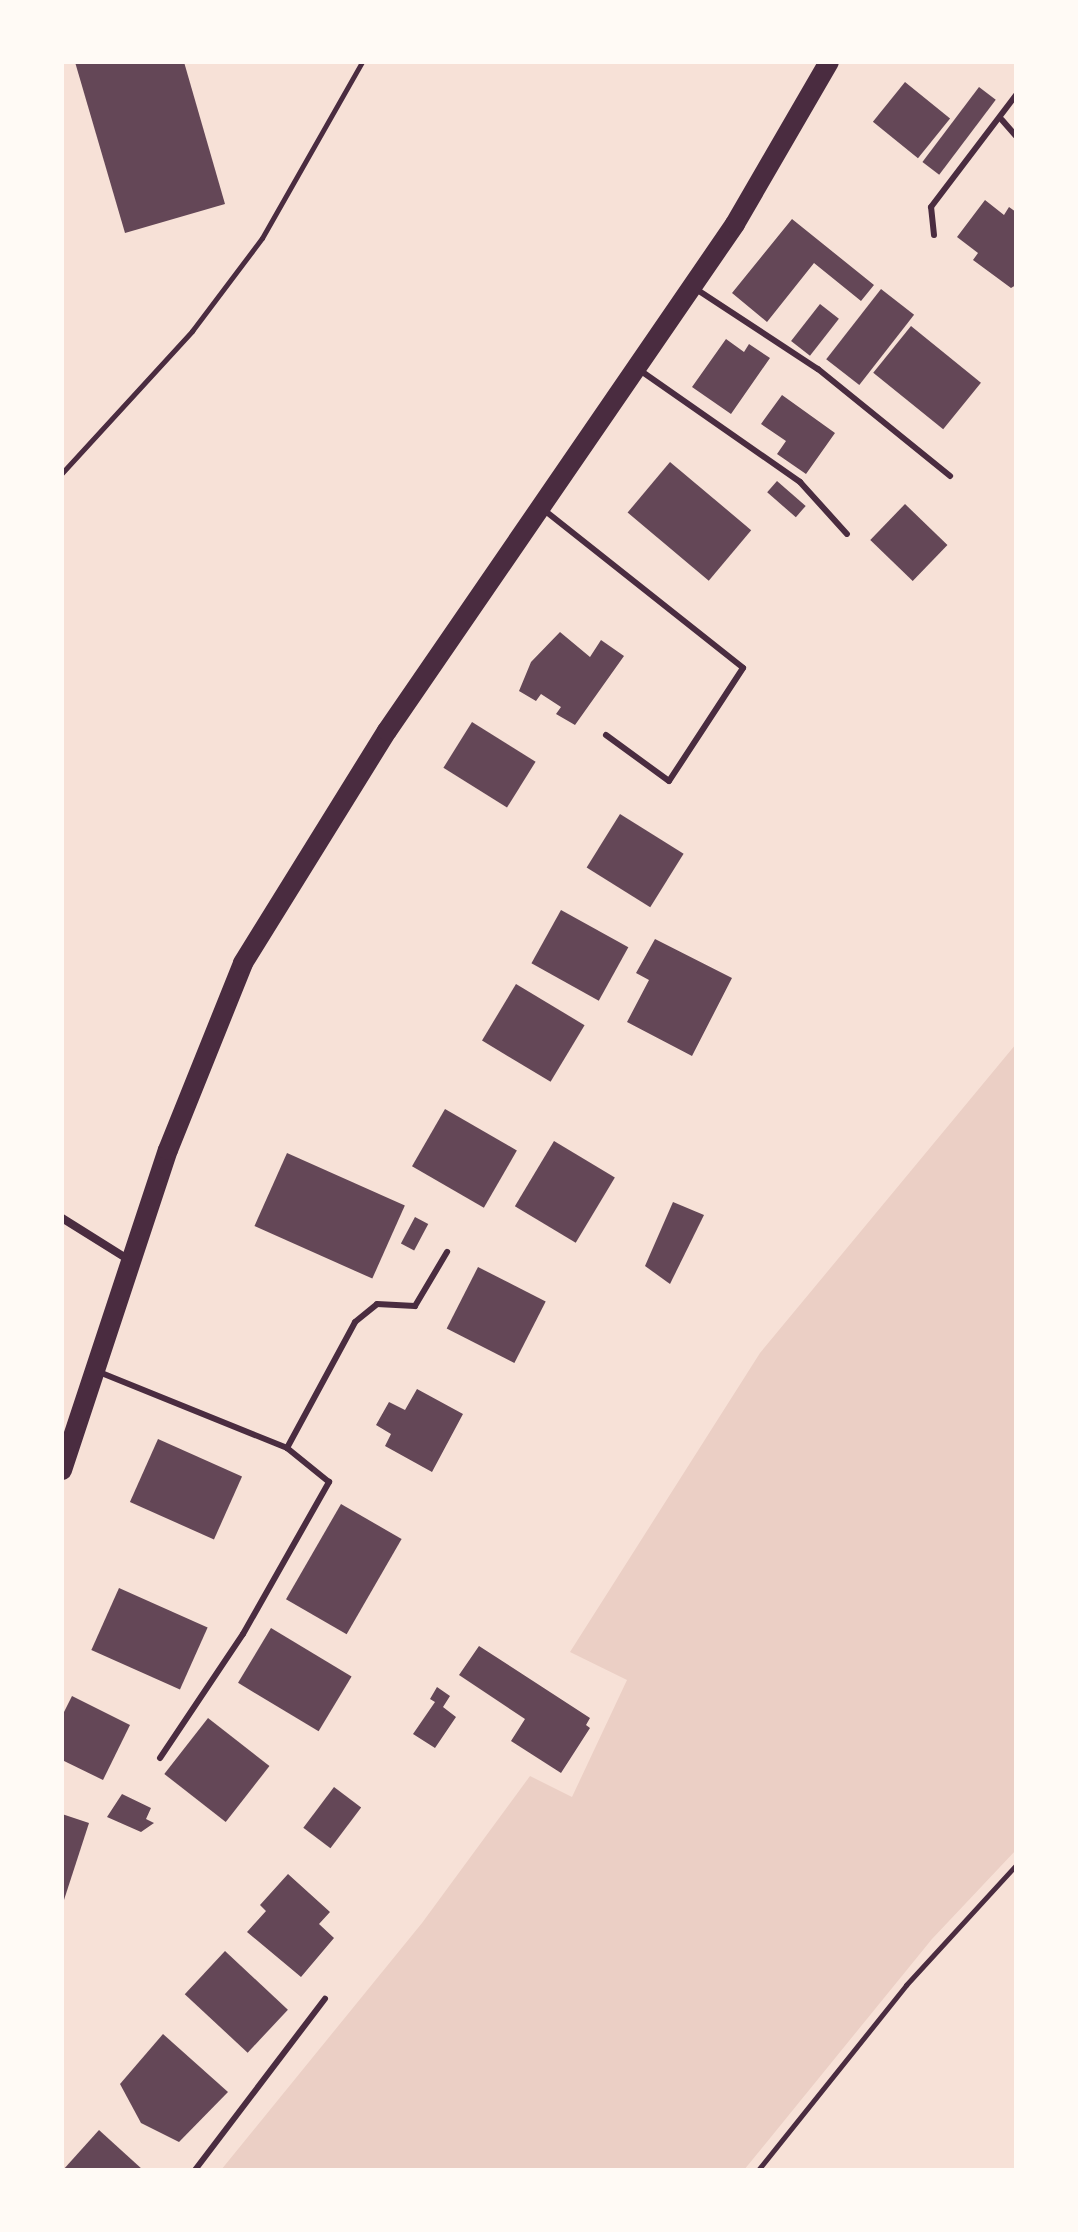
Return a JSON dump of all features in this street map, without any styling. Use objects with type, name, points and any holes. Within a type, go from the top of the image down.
[{"type":"main road","points":[[62,1470],[168,1150],[243,963],[387,731],[693,288],[829,62]]},
{"type":"street","points":[[62,1218],[131,1261]]},
{"type":"lane","points":[[934,235],[931,207],[1002,120],[1016,95]]},
{"type":"lane","points":[[1002,120],[1016,136]]},
{"type":"lane","points":[[693,288],[818,369],[950,476]]},
{"type":"lane","points":[[638,369],[800,482],[847,534]]},
{"type":"lane","points":[[542,508],[743,668],[669,781],[606,735]]},
{"type":"lane","points":[[287,1448],[355,1322],[377,1304],[415,1306],[447,1252]]},
{"type":"lane","points":[[95,1371],[287,1448],[329,1482],[243,1634],[160,1758]]},
{"type":"lane","points":[[195,2170],[325,1999]]},
{"type":"path","points":[[62,473],[192,331],[262,238],[362,62]]},
{"type":"path","points":[[758,2170],[906,1985],[1016,1865]]},
{"type":"shaded area","points":[[1016,1044],[1016,1850],[932,1939],[744,2170],[221,2170],[422,1923],[530,1776],[572,1797],[627,1680],[570,1652],[760,1353]]},
{"type":"building","points":[[75,62],[184,62],[225,204],[125,233]]},
{"type":"building","points":[[905,82],[950,119],[918,158],[873,122]]},
{"type":"building","points":[[979,87],[996,100],[939,175],[922,162]]},
{"type":"building","points":[[985,200],[1004,215],[1009,207],[1016,212],[1016,285],[1011,288],[973,260],[978,253],[957,237]]},
{"type":"building","points":[[792,219],[874,285],[861,301],[814,263],[767,322],[732,293]]},
{"type":"building","points":[[881,289],[914,315],[859,385],[826,359]]},
{"type":"building","points":[[820,304],[839,319],[810,356],[791,341]]},
{"type":"building","points":[[911,326],[981,383],[943,429],[873,373]]},
{"type":"building","points":[[726,339],[744,352],[749,344],[770,358],[731,414],[692,387]]},
{"type":"building","points":[[782,395],[835,433],[806,474],[777,454],[786,441],[761,424]]},
{"type":"building","points":[[670,462],[751,530],[709,581],[628,513]]},
{"type":"building","points":[[777,481],[806,506],[796,517],[767,492]]},
{"type":"building","points":[[905,504],[947,545],[913,581],[870,540]]},
{"type":"building","points":[[560,632],[590,657],[601,640],[624,656],[575,725],[556,714],[561,707],[541,694],[536,701],[519,691],[531,662]]},
{"type":"building","points":[[472,722],[536,762],[507,808],[443,768]]},
{"type":"building","points":[[620,814],[684,854],[650,907],[587,867]]},
{"type":"building","points":[[561,910],[628,947],[599,1001],[531,963]]},
{"type":"building","points":[[655,939],[732,978],[692,1056],[627,1022],[649,980],[636,973]]},
{"type":"building","points":[[516,984],[585,1025],[551,1082],[482,1041]]},
{"type":"building","points":[[445,1109],[517,1150],[484,1208],[412,1166]]},
{"type":"building","points":[[554,1141],[615,1178],[576,1243],[515,1206]]},
{"type":"building","points":[[287,1153],[405,1205],[372,1279],[254,1226]]},
{"type":"building","points":[[673,1202],[704,1215],[670,1284],[645,1266]]},
{"type":"building","points":[[415,1217],[428,1224],[414,1251],[401,1243]]},
{"type":"building","points":[[478,1267],[546,1302],[514,1363],[447,1328]]},
{"type":"building","points":[[417,1389],[463,1414],[432,1472],[385,1446],[391,1434],[376,1425],[389,1402],[405,1410]]},
{"type":"building","points":[[158,1439],[242,1476],[214,1539],[130,1502]]},
{"type":"building","points":[[341,1504],[402,1539],[347,1634],[286,1599]]},
{"type":"building","points":[[119,1588],[208,1627],[180,1690],[91,1650]]},
{"type":"building","points":[[271,1628],[352,1676],[319,1731],[238,1683]]},
{"type":"building","points":[[479,1646],[590,1718],[586,1725],[590,1728],[561,1773],[511,1741],[525,1719],[459,1675]]},
{"type":"building","points":[[437,1687],[450,1696],[443,1707],[456,1717],[435,1748],[413,1734],[435,1702],[430,1699]]},
{"type":"building","points":[[72,1696],[130,1725],[103,1780],[62,1760],[62,1716]]},
{"type":"building","points":[[208,1718],[269,1766],[226,1822],[164,1774]]},
{"type":"building","points":[[334,1787],[361,1807],[330,1848],[303,1828]]},
{"type":"building","points":[[122,1794],[151,1808],[146,1819],[154,1823],[141,1832],[107,1817]]},
{"type":"building","points":[[62,1814],[89,1823],[63,1903],[62,1903]]},
{"type":"building","points":[[288,1874],[330,1912],[319,1924],[334,1938],[301,1977],[247,1932],[266,1911],[260,1905]]},
{"type":"building","points":[[225,1951],[288,2010],[248,2053],[185,1994]]},
{"type":"building","points":[[163,2034],[228,2092],[179,2142],[141,2123],[120,2084]]},
{"type":"building","points":[[99,2130],[143,2170],[63,2170]]}]
